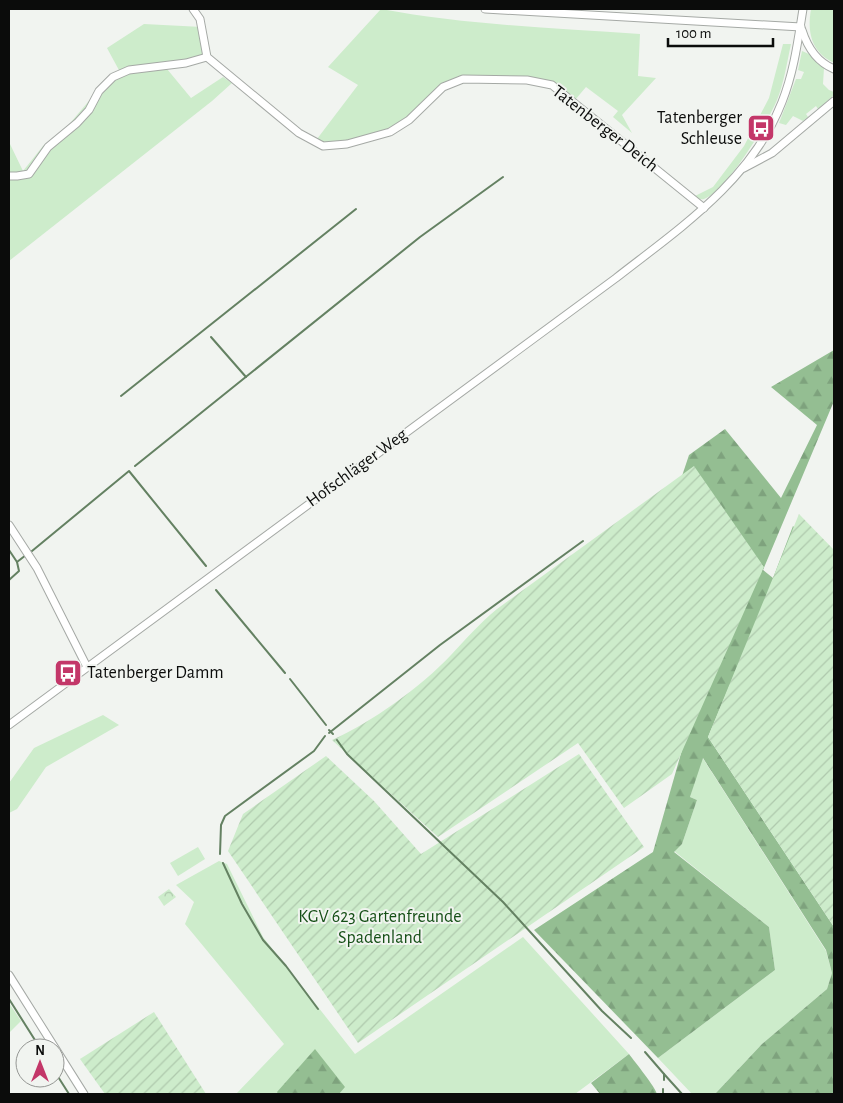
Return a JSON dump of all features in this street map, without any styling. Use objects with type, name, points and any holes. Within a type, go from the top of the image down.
[{"type":"street","points":[[9,176],[29,174],[48,147],[83,116],[99,91],[113,78],[129,70],[186,63],[207,57],[200,19],[193,9]]},
{"type":"street","points":[[485,9],[801,27]]},
{"type":"street","points":[[742,170],[757,150],[781,104],[792,70],[803,9]]},
{"type":"street","points":[[801,27],[806,44],[813,53],[821,61],[834,69]]},
{"type":"street","name":"Tatenberger Deich","points":[[207,57],[299,133],[323,146],[347,144],[390,132],[409,120],[443,87],[463,79],[526,80],[552,85],[704,208]]},
{"type":"street","points":[[742,170],[772,153],[834,101]]},
{"type":"street","name":"Hofschläger Weg","points":[[9,725],[616,278],[704,208],[742,170]]},
{"type":"street","points":[[9,526],[37,568],[88,667]]},
{"type":"street","points":[[9,974],[84,1094]]},
{"type":"green space","points":[[381,9],[446,19],[640,34],[638,76],[656,78],[622,115],[632,133],[613,117],[618,111],[586,87],[575,100],[529,78],[465,75],[441,85],[407,117],[387,129],[347,141],[321,143],[317,139],[358,85],[328,67]]},
{"type":"green space","points":[[811,9],[834,9],[834,63],[820,53],[812,41],[810,33]]},
{"type":"green space","points":[[144,24],[202,27],[211,55],[167,69],[191,98],[223,77],[232,83],[212,101],[9,261],[9,142],[23,171],[43,146],[66,128],[110,76],[120,72],[107,48]]},
{"type":"green space","points":[[783,44],[791,44],[782,87],[765,124],[723,184],[713,194],[704,199],[693,197],[713,187],[744,146],[769,98]]},
{"type":"green space","points":[[802,51],[809,54],[824,68],[823,84],[834,92],[834,95],[818,109],[816,106],[806,114],[808,117],[803,121],[793,116],[786,125],[779,123],[796,79],[801,79],[804,72],[798,70]]},
{"type":"green space","points":[[834,350],[834,401],[763,570],[773,578],[793,526],[834,566],[754,631],[708,737],[834,927],[834,1094],[715,1094],[762,1044],[827,989],[832,973],[826,950],[703,758],[690,797],[697,800],[682,844],[674,852],[769,927],[775,970],[658,1058],[534,930],[653,852],[699,690],[681,479],[689,455],[725,429],[781,498],[817,425],[771,387]]},
{"type":"green space","points":[[694,466],[764,567],[672,774],[624,808],[578,743],[438,837],[332,740],[363,724],[411,691],[439,667],[497,609]]},
{"type":"green space","points":[[799,514],[834,550],[834,927],[708,737]]},
{"type":"green space","points":[[103,715],[119,725],[46,767],[17,809],[9,813],[9,783],[34,748]]},
{"type":"green space","name":"KGV 623 Gartenfreunde Spadenland","points":[[579,754],[644,847],[358,1043],[228,851],[243,814],[326,756],[374,801],[421,854]]},
{"type":"green space","points":[[702,757],[826,951],[832,973],[827,989],[762,1044],[715,1094],[692,1094],[658,1058],[775,970],[769,927],[674,851],[682,844],[697,800],[690,797]]},
{"type":"green space","points":[[198,847],[205,859],[178,876],[170,863]]},
{"type":"green space","points":[[219,861],[227,864],[263,937],[355,1054],[523,937],[629,1054],[575,1094],[236,1094],[284,1044],[185,924],[194,902],[176,885]]},
{"type":"green space","points":[[169,889],[176,897],[164,906],[158,897]]},
{"type":"green space","points":[[9,1003],[21,1021],[9,1033]]},
{"type":"green space","points":[[154,1012],[206,1094],[105,1094],[80,1059]]},
{"type":"green space","points":[[315,1049],[345,1087],[339,1094],[278,1094],[277,1092]]},
{"type":"green space","points":[[629,1054],[657,1094],[600,1094],[591,1083]]},
{"type":"waterway","points":[[135,466],[420,237],[503,177]]},
{"type":"waterway","points":[[121,396],[356,209]]},
{"type":"waterway","points":[[211,337],[246,377]]},
{"type":"waterway","points":[[32,551],[129,471],[206,566]]},
{"type":"waterway","points":[[329,733],[440,645],[583,541]]},
{"type":"waterway","points":[[9,550],[17,562]]},
{"type":"waterway","points":[[9,580],[19,571],[17,562],[26,555]]},
{"type":"waterway","points":[[216,590],[285,673]]},
{"type":"waterway","points":[[290,679],[326,725]]},
{"type":"waterway","points":[[329,730],[333,734]]},
{"type":"waterway","points":[[220,854],[221,825],[225,816],[314,751],[325,736]]},
{"type":"waterway","points":[[337,740],[347,754],[503,902],[602,1011],[631,1038]]},
{"type":"waterway","points":[[223,863],[242,904],[263,940],[286,966],[318,1009]]},
{"type":"waterway","points":[[9,999],[34,1038]]},
{"type":"waterway","points":[[645,1052],[664,1074],[664,1080]]},
{"type":"waterway","points":[[664,1074],[682,1094]]},
{"type":"waterway","points":[[65,1088],[69,1094]]},
{"type":"waterway","points":[[663,1089],[663,1094]]},
{"type":"place","name":"Tatenberger Schleuse","points":[[761,128]]},
{"type":"place","name":"Tatenberger Damm","points":[[68,673]]}]
